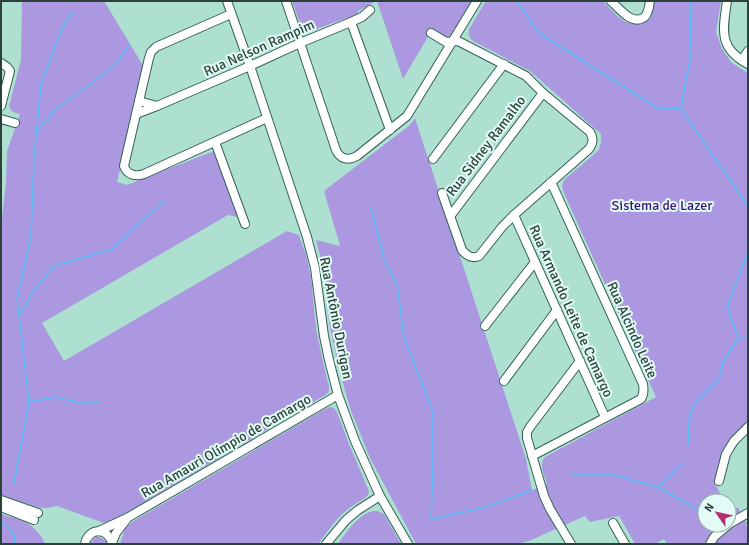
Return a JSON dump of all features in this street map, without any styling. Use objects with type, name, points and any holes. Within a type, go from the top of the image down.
[{"type":"street","name":"Rua Antônio Durigan","points":[[227,1],[307,237],[315,268],[324,336],[338,395],[355,441],[380,496],[408,544]]},
{"type":"street","points":[[286,1],[336,150],[339,155],[349,160],[358,156],[407,116],[477,1]]},
{"type":"street","points":[[611,1],[630,18],[638,20],[645,17],[648,13],[650,1]]},
{"type":"street","points":[[727,1],[723,28],[724,39],[729,49],[735,56],[745,62],[748,51]]},
{"type":"street","name":"Rua Nelson Rampim","points":[[136,114],[250,66],[300,43],[362,18],[370,10]]},
{"type":"street","points":[[231,14],[156,47],[153,50],[149,58],[124,166],[126,170],[139,176],[267,118]]},
{"type":"street","points":[[351,22],[390,130]]},
{"type":"street","points":[[431,33],[446,42],[458,41],[526,76],[543,93],[590,132],[593,140],[589,149],[514,215],[502,227],[479,256],[475,258],[470,257],[462,250],[442,193]]},
{"type":"street","points":[[1,63],[10,71],[1,106]]},
{"type":"street","points":[[433,159],[504,64]]},
{"type":"street","name":"Rua Sidney Ramalho","points":[[451,216],[543,93]]},
{"type":"street","points":[[139,101],[156,106]]},
{"type":"street","points":[[1,119],[15,123]]},
{"type":"street","points":[[215,142],[245,224]]},
{"type":"street","name":"Rua Alcindo Leite","points":[[532,456],[641,399],[644,390],[643,384],[551,182]]},
{"type":"street","name":"Rua Armando Leite de Camargo","points":[[514,215],[605,417]]},
{"type":"street","points":[[485,326],[535,262]]},
{"type":"street","points":[[504,380],[557,310]]},
{"type":"street","points":[[571,544],[544,496],[527,438],[527,432],[580,361]]},
{"type":"street","name":"Rua Amauri Olímpio de Camargo","points":[[85,544],[89,536],[94,532],[127,518],[338,395]]},
{"type":"street","points":[[719,481],[726,454],[734,441],[748,427]]},
{"type":"street","points":[[326,544],[346,520],[358,510],[380,496]]},
{"type":"street","points":[[1,500],[36,517],[1,507]]},
{"type":"street","points":[[737,519],[748,513]]},
{"type":"street","name":"Rua Amauri Olímpio de Camargo","points":[[112,544],[116,533],[127,518]]},
{"type":"street","points":[[613,523],[625,544]]},
{"type":"street","points":[[99,531],[104,532],[109,536],[112,544]]},
{"type":"street","points":[[710,544],[718,533]]},
{"type":"green space","points":[[22,1],[104,1],[144,67],[117,182],[127,185],[213,152],[216,155],[238,217],[228,215],[42,323],[64,361],[287,231],[299,235],[306,255],[311,277],[316,328],[329,387],[327,394],[114,520],[104,523],[57,506],[40,508],[1,495],[1,226],[6,184],[7,151],[20,114],[13,112],[9,106],[21,60]]},
{"type":"green space","points":[[292,1],[376,1],[358,11],[358,15],[308,32],[301,26]]},
{"type":"green space","points":[[377,1],[471,1],[450,36],[443,36],[432,30],[403,79]]},
{"type":"green space","name":"Sistema de Lazer","points":[[486,1],[603,1],[624,21],[636,24],[651,18],[654,1],[721,1],[716,32],[722,49],[732,63],[748,73],[748,422],[737,433],[716,478],[715,484],[720,493],[697,493],[697,533],[737,533],[738,508],[747,523],[748,544],[667,544],[664,539],[655,544],[635,544],[619,516],[590,522],[585,516],[529,541],[517,544],[416,544],[370,458],[350,408],[330,328],[322,263],[316,240],[340,246],[324,191],[410,125],[415,118],[526,459],[532,490],[547,484],[542,467],[545,457],[656,397],[563,191],[562,186],[564,180],[599,150],[601,134],[530,71],[473,41],[469,34],[469,29]]},
{"type":"green space","points":[[330,407],[334,408],[337,412],[369,491],[365,498],[339,518],[318,544],[120,544],[125,529],[132,522]]},
{"type":"green space","points":[[373,511],[384,514],[401,544],[338,544],[357,520]]},
{"type":"green space","points":[[1,514],[27,523],[37,531],[45,544],[1,544]]},
{"type":"green space","points":[[100,537],[107,544],[91,544],[93,539]]},
{"type":"waterway","points":[[517,1],[539,33],[658,108],[681,109],[748,206]]},
{"type":"waterway","points":[[681,108],[691,53],[690,1]]},
{"type":"waterway","points":[[14,483],[29,402],[17,299],[31,236],[34,159],[41,84],[62,28],[72,12]]},
{"type":"waterway","points":[[36,132],[57,108],[115,65],[129,46]]},
{"type":"waterway","points":[[20,315],[33,292],[54,266],[112,249],[165,201]]},
{"type":"waterway","points":[[371,208],[384,259],[397,284],[404,337],[433,412],[431,519],[487,507],[532,490]]},
{"type":"waterway","points":[[689,445],[688,423],[694,404],[719,379],[723,362],[738,338],[727,307],[748,252]]},
{"type":"waterway","points":[[738,338],[748,337]]},
{"type":"waterway","points":[[29,402],[55,397],[77,402],[101,402]]},
{"type":"waterway","points":[[658,487],[681,465]]},
{"type":"waterway","points":[[571,475],[614,475],[658,487],[693,507],[697,512]]},
{"type":"waterway","points":[[1,522],[14,534],[15,544]]}]
